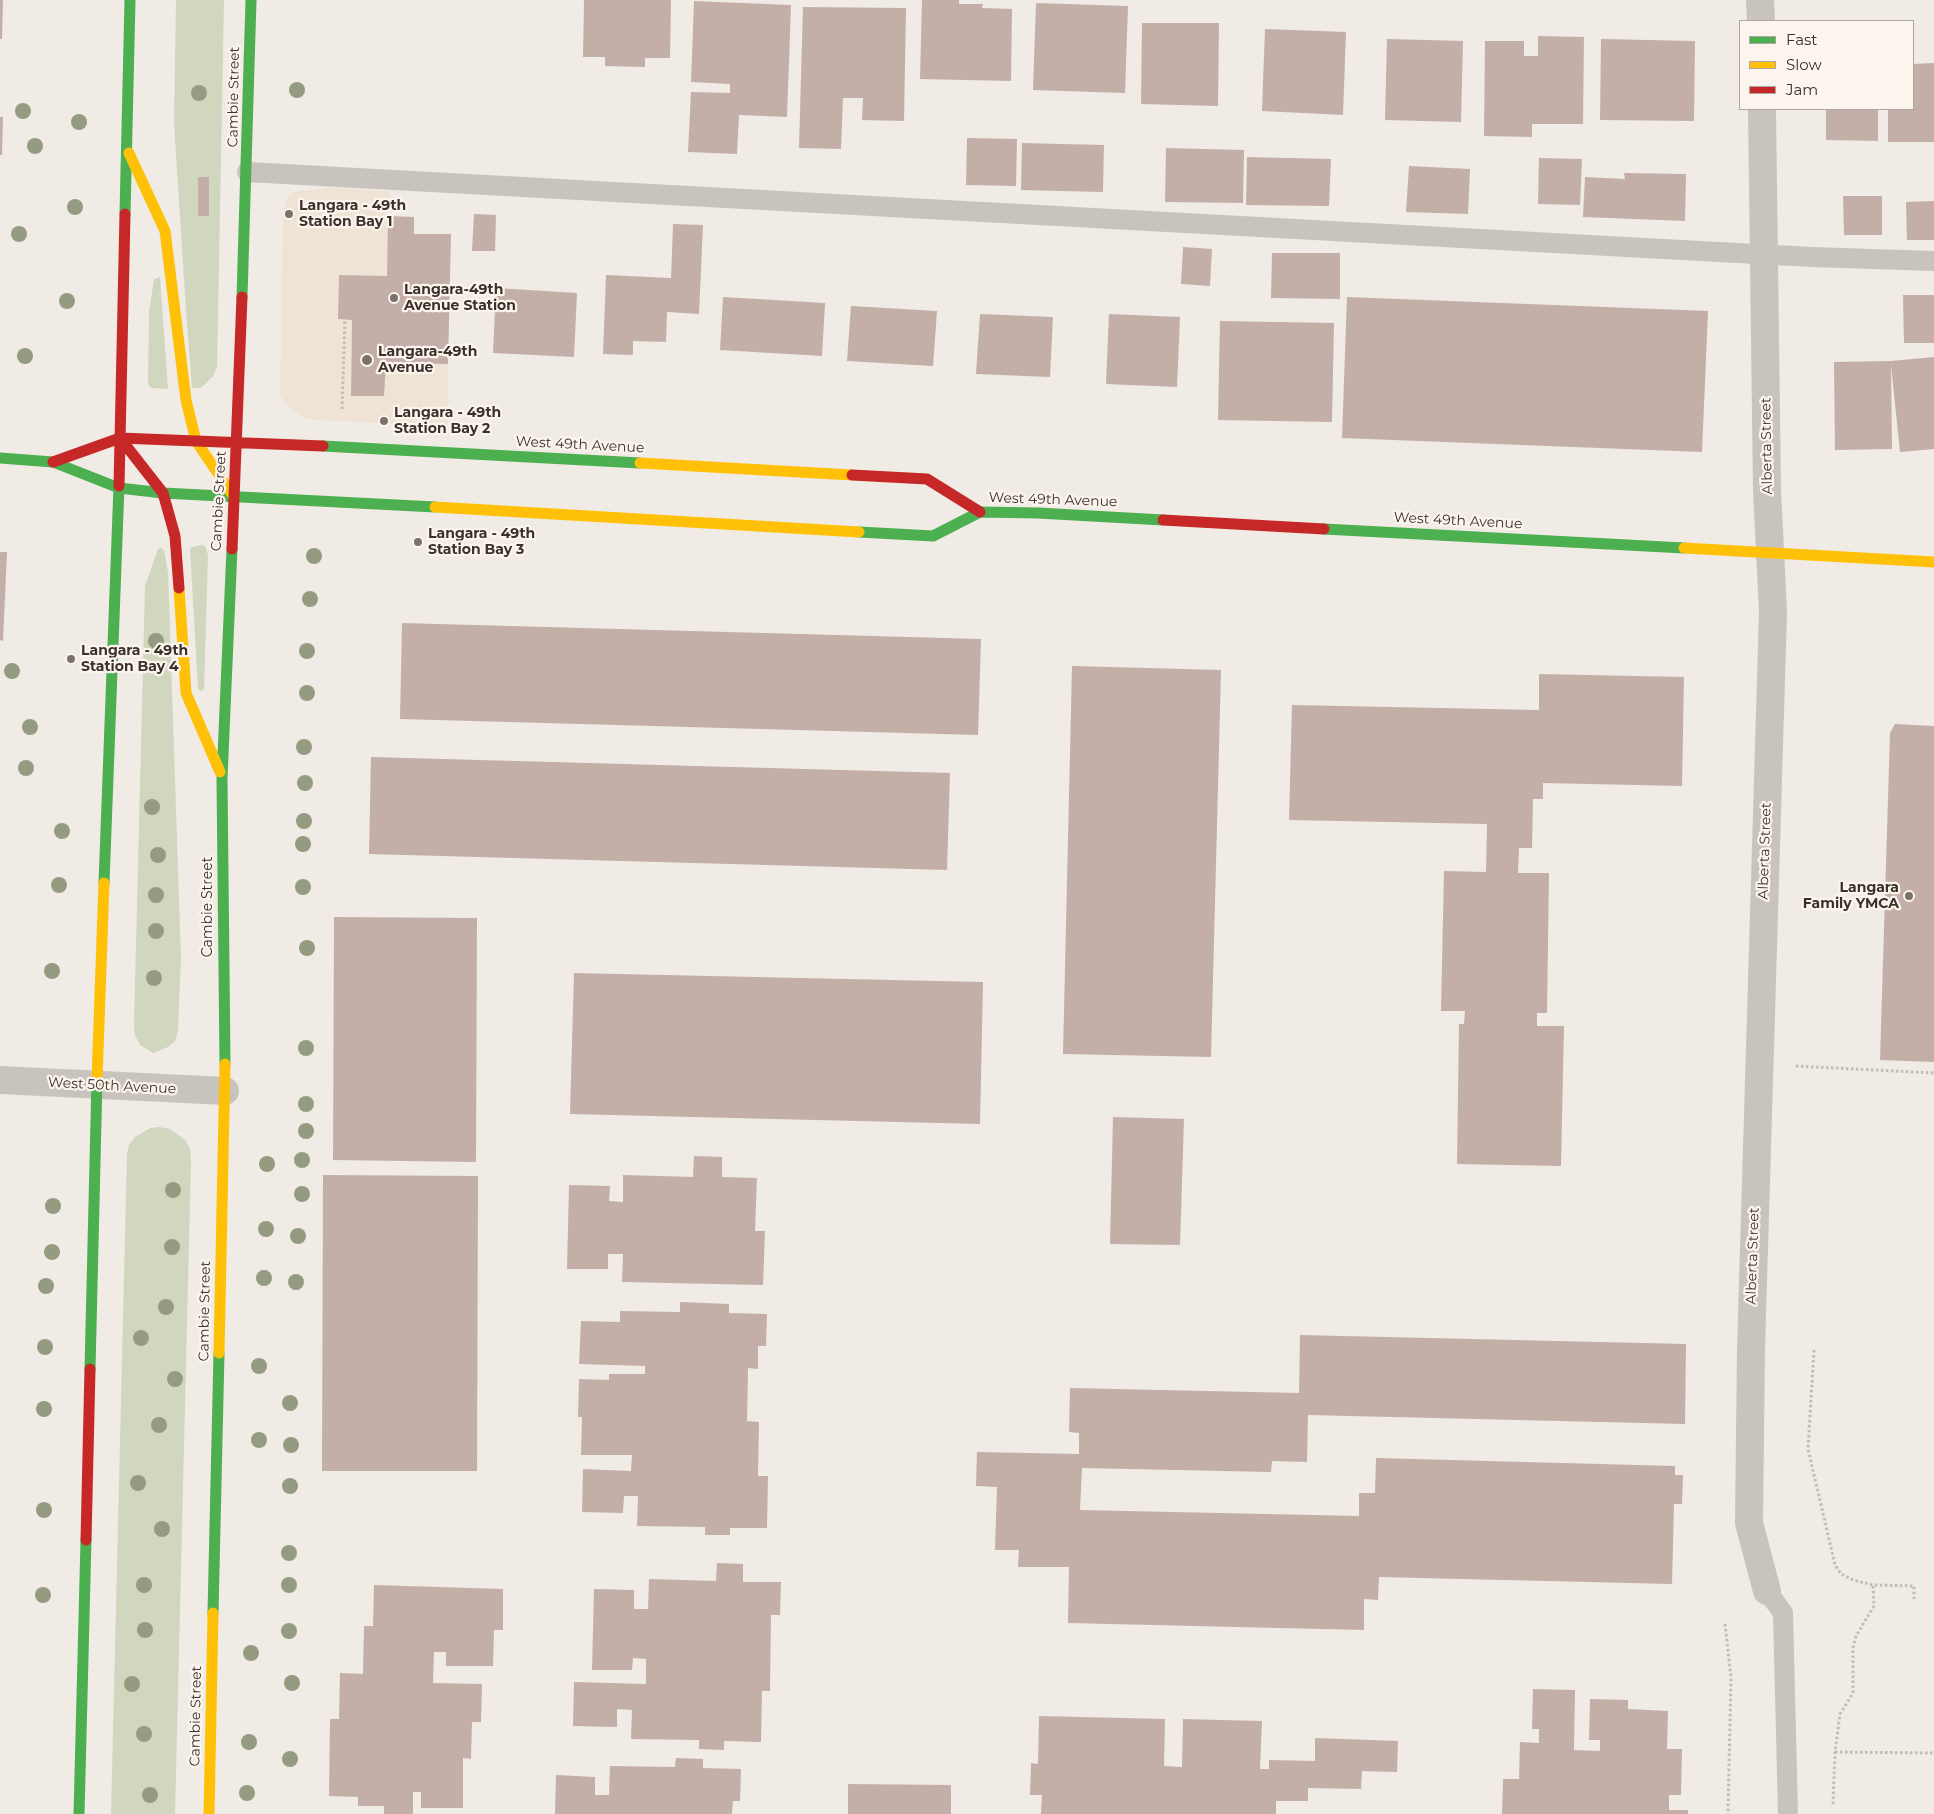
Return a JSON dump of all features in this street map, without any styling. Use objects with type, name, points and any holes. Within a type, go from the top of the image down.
[{"type":"main road","points":[[79,1814],[97,1085],[119,488],[130,0]]},
{"type":"main road","name":"Cambie Street","points":[[209,1814],[225,1091],[222,778],[237,443],[251,0]]},
{"type":"main road","points":[[126,147],[165,231],[186,400],[196,441],[234,497]]},
{"type":"main road","points":[[120,438],[163,493],[175,536],[186,693],[222,778]]},
{"type":"main road","name":"West 49th Avenue","points":[[53,462],[120,438],[327,446],[928,479],[980,512]]},
{"type":"main road","name":"West 49th Avenue","points":[[0,458],[53,462],[119,488],[163,493],[301,499],[933,536],[980,512],[1038,513],[1934,562]]},
{"type":"street","points":[[1760,0],[1761,20]]},
{"type":"street","name":"Alberta Street","points":[[1762,110],[1767,490],[1773,612],[1752,1290],[1749,1523],[1767,1591]]},
{"type":"street","name":"West 50th Avenue","points":[[0,1080],[225,1091]]},
{"type":"lane","points":[[247,172],[1811,257],[1934,261]]},
{"type":"lane","points":[[1767,1591],[1783,1613],[1788,1814]]},
{"type":"path","points":[[342,408],[345,319]]},
{"type":"path","points":[[1796,1066],[1934,1073]]},
{"type":"path","points":[[1814,1350],[1808,1449],[1835,1565],[1841,1574],[1853,1580],[1873,1584],[1914,1586],[1914,1599]]},
{"type":"path","points":[[1833,1804],[1835,1752],[1840,1714],[1853,1693],[1853,1648],[1856,1636],[1874,1606],[1873,1584]]},
{"type":"path","points":[[1725,1624],[1731,1678],[1728,1814]]},
{"type":"path","points":[[1835,1752],[1934,1753]]},
{"type":"green space","points":[[176,0],[224,0],[217,367],[213,376],[201,388],[192,388],[174,124]]},
{"type":"green space","points":[[160,277],[168,389],[151,388],[148,384],[149,312],[154,279]]},
{"type":"green space","points":[[201,545],[205,546],[208,555],[204,689],[201,691],[198,689],[190,548]]},
{"type":"green space","points":[[158,549],[164,550],[168,572],[181,959],[178,1031],[175,1041],[168,1047],[153,1053],[140,1045],[135,1035],[134,1024],[145,586]]},
{"type":"green space","points":[[150,1128],[170,1129],[185,1140],[190,1149],[191,1160],[175,1814],[111,1814],[127,1153],[129,1145],[135,1137]]},
{"type":"shaded area","points":[[329,188],[389,191],[387,276],[339,275],[338,319],[352,320],[351,396],[384,396],[386,363],[448,364],[448,426],[315,420],[302,417],[289,408],[280,396],[283,212],[287,198],[295,192]]},
{"type":"building","points":[[0,0],[3,0],[2,39],[0,39]]},
{"type":"building","points":[[584,0],[671,0],[670,58],[645,58],[645,67],[605,66],[605,57],[583,57]]},
{"type":"building","points":[[922,0],[959,0],[959,4],[983,4],[982,8],[1012,9],[1011,81],[920,79]]},
{"type":"building","points":[[694,1],[791,5],[787,117],[739,115],[737,154],[688,152],[691,92],[730,93],[730,84],[691,82]]},
{"type":"building","points":[[1036,3],[1128,6],[1125,93],[1033,90]]},
{"type":"building","points":[[803,7],[906,8],[904,121],[862,120],[863,98],[843,98],[841,149],[799,148]]},
{"type":"building","points":[[1142,23],[1219,23],[1218,106],[1141,104]]},
{"type":"building","points":[[1265,29],[1346,32],[1343,115],[1262,111]]},
{"type":"building","points":[[1538,36],[1584,37],[1583,124],[1532,124],[1532,137],[1484,136],[1485,41],[1524,41],[1524,56],[1538,56]]},
{"type":"building","points":[[1387,39],[1463,41],[1461,122],[1385,120]]},
{"type":"building","points":[[1601,39],[1695,41],[1694,121],[1600,120]]},
{"type":"building","points":[[1934,63],[1934,142],[1888,142],[1888,110],[1914,110],[1914,64]]},
{"type":"building","points":[[1826,110],[1878,110],[1878,141],[1826,140]]},
{"type":"building","points":[[0,117],[3,117],[2,155],[0,155]]},
{"type":"building","points":[[967,138],[1017,139],[1016,186],[966,185]]},
{"type":"building","points":[[1022,143],[1104,145],[1103,192],[1021,190]]},
{"type":"building","points":[[1166,148],[1244,150],[1243,203],[1165,202]]},
{"type":"building","points":[[1247,157],[1331,159],[1329,206],[1246,205]]},
{"type":"building","points":[[1539,158],[1582,159],[1580,205],[1538,204]]},
{"type":"building","points":[[1409,166],[1470,169],[1468,214],[1406,212]]},
{"type":"building","points":[[1624,173],[1686,174],[1685,221],[1583,217],[1585,177],[1625,179]]},
{"type":"building","points":[[198,177],[209,177],[209,216],[198,216]]},
{"type":"building","points":[[1843,196],[1882,196],[1882,235],[1844,235]]},
{"type":"building","points":[[1934,201],[1934,240],[1907,240],[1906,202]]},
{"type":"building","points":[[474,214],[496,215],[495,251],[472,251]]},
{"type":"building","name":"Langara-49th Avenue Station","points":[[388,216],[414,217],[414,234],[451,234],[448,364],[386,363],[384,396],[351,396],[352,320],[338,319],[339,275],[387,276]]},
{"type":"building","points":[[673,224],[703,225],[699,314],[667,312],[666,342],[633,341],[633,355],[603,354],[606,275],[671,278]]},
{"type":"building","points":[[1183,247],[1212,249],[1210,286],[1181,284]]},
{"type":"building","points":[[1272,253],[1340,253],[1340,299],[1271,298]]},
{"type":"building","points":[[496,288],[577,293],[574,357],[493,353]]},
{"type":"building","points":[[1903,295],[1934,295],[1934,343],[1904,343]]},
{"type":"building","points":[[723,297],[825,303],[822,356],[720,350]]},
{"type":"building","points":[[1347,297],[1708,311],[1702,452],[1342,438]]},
{"type":"building","points":[[851,306],[937,311],[933,366],[847,361]]},
{"type":"building","points":[[980,314],[1053,317],[1050,377],[976,374]]},
{"type":"building","points":[[1109,314],[1180,317],[1177,387],[1106,384]]},
{"type":"building","points":[[1220,321],[1334,323],[1332,422],[1218,420]]},
{"type":"building","points":[[1934,357],[1934,449],[1900,452],[1891,365],[1892,449],[1835,450],[1834,362],[1891,361]]},
{"type":"building","points":[[0,552],[7,552],[3,641],[0,640]]},
{"type":"building","points":[[402,623],[981,639],[978,735],[400,719]]},
{"type":"building","points":[[1072,666],[1221,670],[1211,1057],[1063,1054]]},
{"type":"building","points":[[1539,674],[1684,677],[1682,786],[1543,783],[1543,799],[1533,799],[1532,848],[1519,848],[1518,873],[1549,873],[1547,1013],[1537,1013],[1537,1026],[1564,1026],[1561,1166],[1457,1164],[1459,1024],[1464,1024],[1465,1011],[1441,1011],[1444,871],[1486,872],[1487,824],[1289,820],[1292,705],[1539,710]]},
{"type":"building","name":"Langara Family YMCA","points":[[1895,724],[1934,726],[1934,1062],[1880,1060],[1890,733]]},
{"type":"building","points":[[371,757],[950,773],[947,870],[369,854]]},
{"type":"building","points":[[334,917],[477,918],[476,1162],[333,1160]]},
{"type":"building","points":[[574,973],[983,982],[980,1124],[570,1114]]},
{"type":"building","points":[[1113,1117],[1184,1119],[1180,1245],[1110,1244]]},
{"type":"building","points":[[694,1156],[722,1157],[722,1177],[757,1178],[755,1231],[765,1231],[763,1285],[622,1282],[623,1254],[608,1254],[608,1269],[567,1269],[569,1185],[610,1186],[609,1201],[623,1202],[623,1175],[693,1177]]},
{"type":"building","points":[[323,1175],[478,1176],[477,1471],[322,1471]]},
{"type":"building","points":[[680,1302],[729,1304],[729,1313],[767,1314],[766,1346],[758,1346],[758,1369],[748,1368],[747,1421],[759,1422],[758,1476],[768,1476],[767,1528],[730,1528],[730,1535],[705,1535],[705,1527],[637,1526],[638,1496],[624,1496],[623,1513],[582,1512],[583,1469],[631,1471],[632,1455],[581,1455],[582,1417],[578,1417],[579,1379],[609,1380],[609,1374],[645,1374],[645,1366],[579,1364],[581,1321],[620,1322],[620,1311],[680,1312]]},
{"type":"building","points":[[1300,1335],[1686,1344],[1685,1424],[1308,1415],[1307,1462],[1272,1461],[1271,1472],[1082,1468],[1080,1510],[1359,1516],[1359,1493],[1375,1493],[1376,1458],[1675,1466],[1675,1475],[1683,1475],[1682,1504],[1674,1504],[1672,1584],[1379,1577],[1378,1600],[1364,1599],[1364,1630],[1068,1623],[1069,1567],[1018,1567],[1019,1550],[995,1550],[997,1487],[976,1486],[977,1452],[1079,1454],[1079,1433],[1069,1432],[1070,1388],[1299,1393]]},
{"type":"building","points":[[717,1563],[743,1564],[743,1582],[781,1582],[780,1615],[771,1615],[770,1691],[762,1691],[761,1742],[724,1741],[724,1750],[699,1749],[699,1740],[631,1739],[632,1710],[617,1709],[617,1727],[573,1726],[574,1682],[646,1684],[646,1659],[633,1658],[632,1670],[592,1670],[594,1589],[634,1590],[634,1609],[648,1609],[649,1579],[716,1581]]},
{"type":"building","points":[[374,1585],[503,1589],[503,1630],[494,1630],[493,1666],[446,1666],[446,1652],[434,1652],[433,1683],[482,1684],[481,1722],[472,1722],[471,1759],[463,1758],[463,1808],[421,1808],[421,1792],[413,1792],[413,1814],[384,1814],[384,1806],[358,1806],[358,1797],[329,1796],[330,1719],[339,1719],[340,1673],[363,1674],[364,1626],[373,1626]]},
{"type":"building","points":[[1533,1689],[1575,1690],[1574,1750],[1600,1751],[1600,1740],[1589,1740],[1590,1699],[1628,1700],[1628,1709],[1668,1711],[1667,1749],[1682,1749],[1681,1795],[1669,1795],[1669,1810],[1688,1810],[1688,1814],[1502,1814],[1503,1779],[1519,1779],[1520,1742],[1539,1743],[1539,1729],[1532,1729]]},
{"type":"building","points":[[1039,1716],[1165,1719],[1164,1766],[1182,1767],[1183,1719],[1262,1721],[1260,1769],[1269,1769],[1269,1760],[1315,1761],[1315,1738],[1398,1741],[1397,1772],[1362,1771],[1361,1789],[1308,1788],[1308,1801],[1276,1801],[1276,1814],[1041,1814],[1042,1795],[1030,1795],[1031,1763],[1038,1764]]},
{"type":"building","points":[[676,1758],[703,1759],[703,1768],[741,1769],[740,1801],[733,1801],[732,1814],[555,1814],[556,1775],[595,1777],[595,1795],[609,1795],[610,1766],[675,1767]]},
{"type":"building","points":[[848,1784],[951,1785],[951,1814],[848,1814]]},
{"type":"traffic: fast","points":[[125,214],[130,0]]},
{"type":"traffic: fast","points":[[242,297],[251,0]]},
{"type":"traffic: fast","points":[[323,446],[640,463]]},
{"type":"traffic: fast","points":[[0,458],[53,462],[119,488],[163,493],[435,507]]},
{"type":"traffic: fast","points":[[104,883],[119,486]]},
{"type":"traffic: fast","points":[[859,532],[933,536],[980,512],[1038,513],[1163,520]]},
{"type":"traffic: fast","points":[[1324,529],[1684,548]]},
{"type":"traffic: fast","points":[[225,1064],[222,778],[232,549]]},
{"type":"traffic: fast","points":[[90,1369],[97,1079]]},
{"type":"traffic: fast","points":[[213,1613],[219,1353]]},
{"type":"traffic: fast","points":[[79,1814],[86,1540]]},
{"type":"traffic: slow","points":[[129,153],[165,231],[186,400],[196,441],[234,497]]},
{"type":"traffic: slow","points":[[640,463],[852,475]]},
{"type":"traffic: slow","points":[[435,507],[859,532]]},
{"type":"traffic: slow","points":[[1684,548],[1934,562]]},
{"type":"traffic: slow","points":[[179,588],[186,693],[220,772]]},
{"type":"traffic: slow","points":[[97,1079],[104,883]]},
{"type":"traffic: slow","points":[[219,1353],[225,1064]]},
{"type":"traffic: slow","points":[[209,1814],[213,1613]]},
{"type":"traffic: jam","points":[[119,486],[125,214]]},
{"type":"traffic: jam","points":[[232,549],[242,297]]},
{"type":"traffic: jam","points":[[120,438],[163,493],[175,536],[179,588]]},
{"type":"traffic: jam","points":[[53,462],[120,438],[323,446]]},
{"type":"traffic: jam","points":[[852,475],[927,479],[980,512]]},
{"type":"traffic: jam","points":[[1163,520],[1324,529]]},
{"type":"traffic: jam","points":[[86,1540],[90,1369]]},
{"type":"place","name":"Langara - 49th Station Bay 1","points":[[289,214]]},
{"type":"place","name":"Langara-49th Avenue Station","points":[[394,298]]},
{"type":"place","name":"Langara-49th Avenue","points":[[367,360]]},
{"type":"place","name":"Langara - 49th Station Bay 2","points":[[384,421]]},
{"type":"place","name":"Langara - 49th Station Bay 3","points":[[418,542]]},
{"type":"place","name":"Langara - 49th Station Bay 4","points":[[71,659]]},
{"type":"place","name":"Langara Family YMCA","points":[[1909,896]]}]
